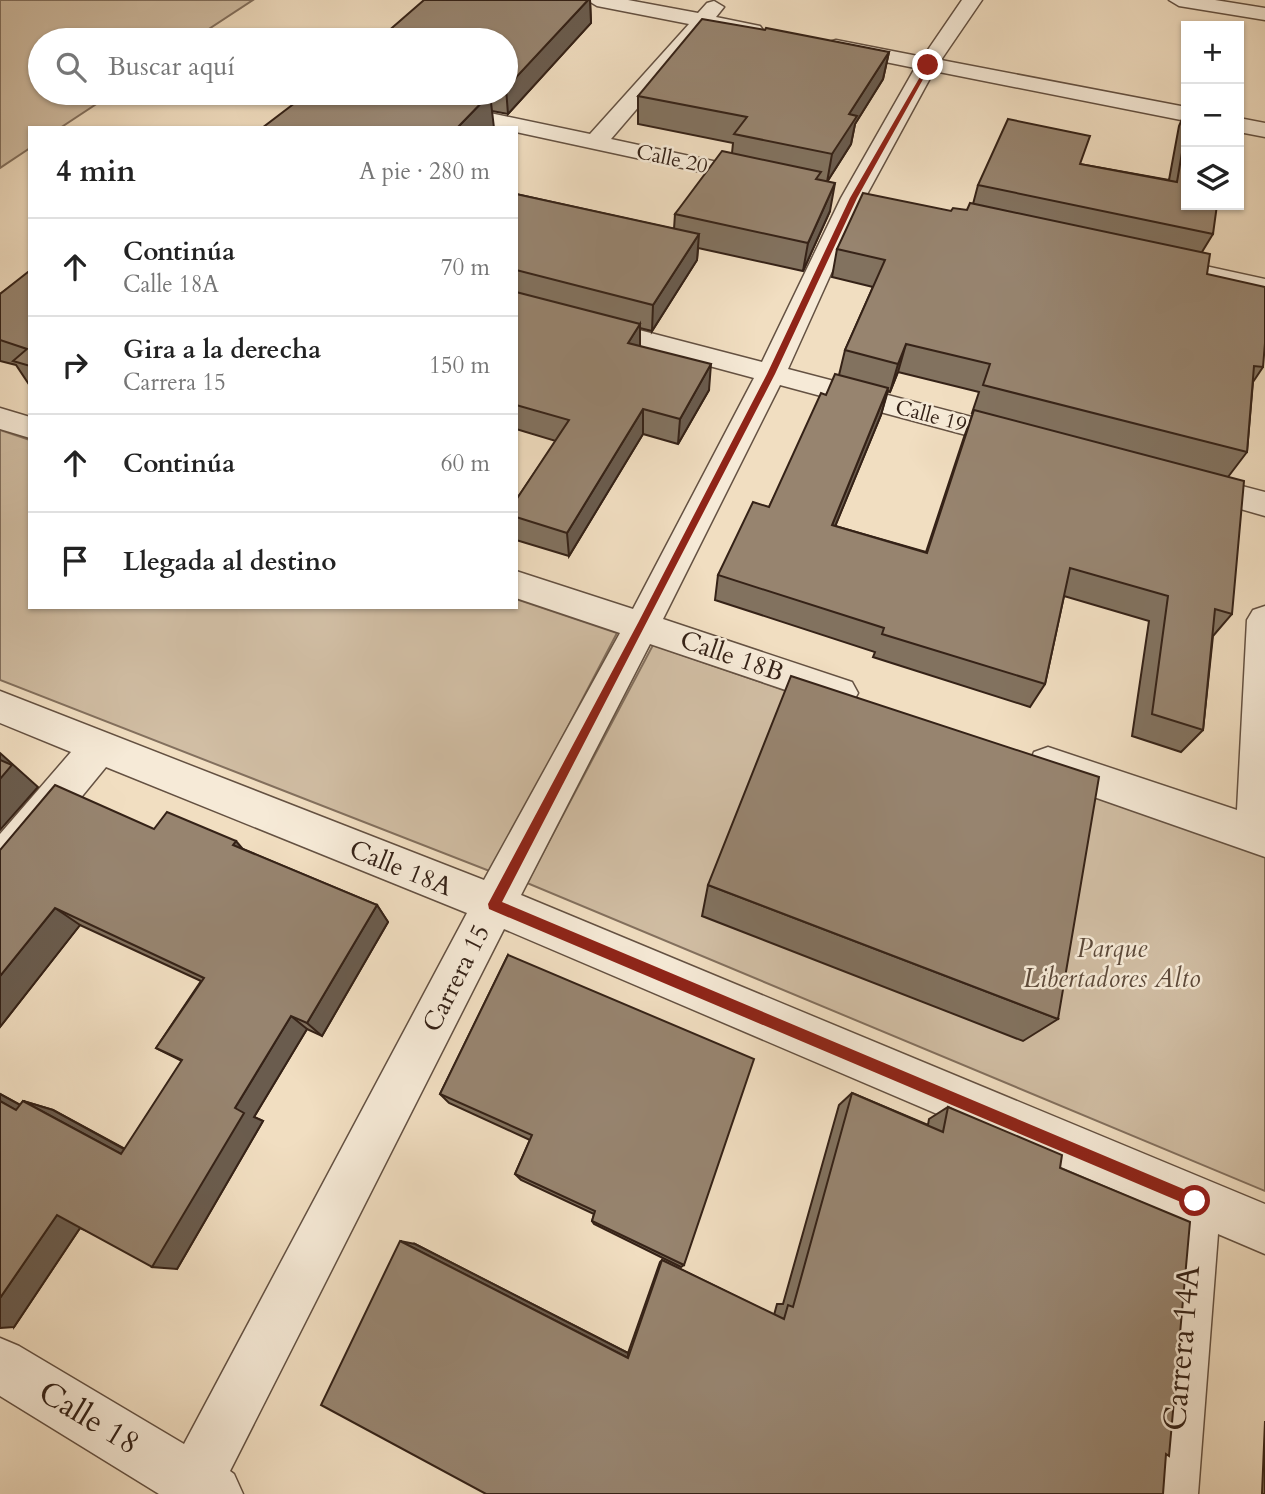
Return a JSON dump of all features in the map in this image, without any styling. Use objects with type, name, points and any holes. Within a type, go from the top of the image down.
[{"type":"street","points":[[597,0],[768,33]]},
{"type":"street","points":[[596,142],[721,0]]},
{"type":"street","name":"Carrera 15","points":[[199,1490],[494,904],[771,374],[853,198],[928,65],[972,0]]},
{"type":"street","points":[[1179,0],[1265,14]]},
{"type":"street","points":[[822,44],[1181,113]]},
{"type":"street","name":"Calle 20","points":[[422,105],[786,183]]},
{"type":"street","points":[[1244,126],[1265,130]]},
{"type":"street","points":[[1132,258],[1265,287]]},
{"type":"street","name":"Calle 19","points":[[518,307],[1051,448]]},
{"type":"street","points":[[0,418],[28,427]]},
{"type":"street","points":[[1172,479],[1265,504]]},
{"type":"street","name":"Calle 18B","points":[[518,585],[877,706]]},
{"type":"street","points":[[1021,755],[1260,837],[1265,620]]},
{"type":"street","name":"Calle 18A","points":[[0,706],[494,904],[1265,1229]]},
{"type":"street","points":[[0,864],[99,747]]},
{"type":"street","name":"Carrera 14A","points":[[1169,1494],[1195,1201]]},
{"type":"street","name":"Calle 18","points":[[0,1365],[199,1490]]},
{"type":"green space","points":[[0,0],[253,0],[210,28],[28,28],[28,105],[95,105],[63,126],[28,126],[28,149],[0,168]]},
{"type":"green space","points":[[0,430],[28,439],[28,609],[518,609],[518,600],[617,633],[492,872],[0,680]]},
{"type":"green space","name":"Parque Libertadores Alto","points":[[653,645],[1265,856],[1265,1191],[527,883]]},
{"type":"building","points":[[424,0],[588,0],[518,75],[518,28],[392,28]]},
{"type":"building","points":[[702,19],[765,30],[766,28],[889,52],[849,114],[857,116],[832,154],[734,134],[747,117],[638,96]]},
{"type":"building","points":[[292,105],[479,105],[459,126],[265,126]]},
{"type":"building","points":[[1008,119],[1090,136],[1080,164],[1177,182],[1181,158],[1181,210],[1216,210],[1213,234],[978,185]]},
{"type":"building","points":[[722,151],[821,172],[816,179],[835,183],[808,243],[675,214]]},
{"type":"building","points":[[863,193],[951,211],[953,208],[967,210],[970,203],[1210,254],[1207,274],[1265,287],[1263,367],[1254,366],[1247,452],[983,385],[990,364],[906,344],[898,364],[845,350],[885,260],[837,249]]},
{"type":"building","points":[[518,194],[699,234],[653,305],[518,271]]},
{"type":"building","points":[[28,272],[28,365],[13,361],[27,349],[0,340],[0,294]]},
{"type":"building","points":[[518,293],[640,324],[628,343],[711,364],[680,419],[643,409],[567,533],[518,518],[518,497],[569,420],[518,406]]},
{"type":"building","points":[[835,374],[888,388],[832,525],[927,553],[974,410],[1244,481],[1232,614],[1215,609],[1203,730],[1152,714],[1168,596],[1070,568],[1045,684],[882,634],[884,628],[718,575],[753,502],[769,507],[821,393],[826,395]]},
{"type":"building","points":[[791,676],[1099,777],[1058,1019],[708,885]]},
{"type":"building","points":[[0,760],[12,765],[0,779]]},
{"type":"building","points":[[55,785],[154,829],[167,812],[236,841],[233,845],[377,905],[307,1023],[291,1016],[235,1108],[244,1113],[152,1267],[57,1215],[0,1298],[0,1101],[16,1110],[23,1101],[121,1154],[182,1060],[156,1048],[204,978],[55,908],[0,976],[0,850]]},
{"type":"building","points":[[508,955],[754,1059],[684,1265],[592,1221],[595,1211],[515,1174],[532,1135],[440,1094]]},
{"type":"building","points":[[852,1093],[943,1132],[948,1107],[1062,1155],[1060,1168],[1190,1222],[1169,1456],[1166,1454],[1163,1494],[486,1494],[321,1405],[400,1241],[628,1358],[662,1260],[784,1319],[788,1305],[793,1307]]},
{"type":"route","points":[[928,65],[853,198],[771,374],[494,904],[1195,1201]]}]
